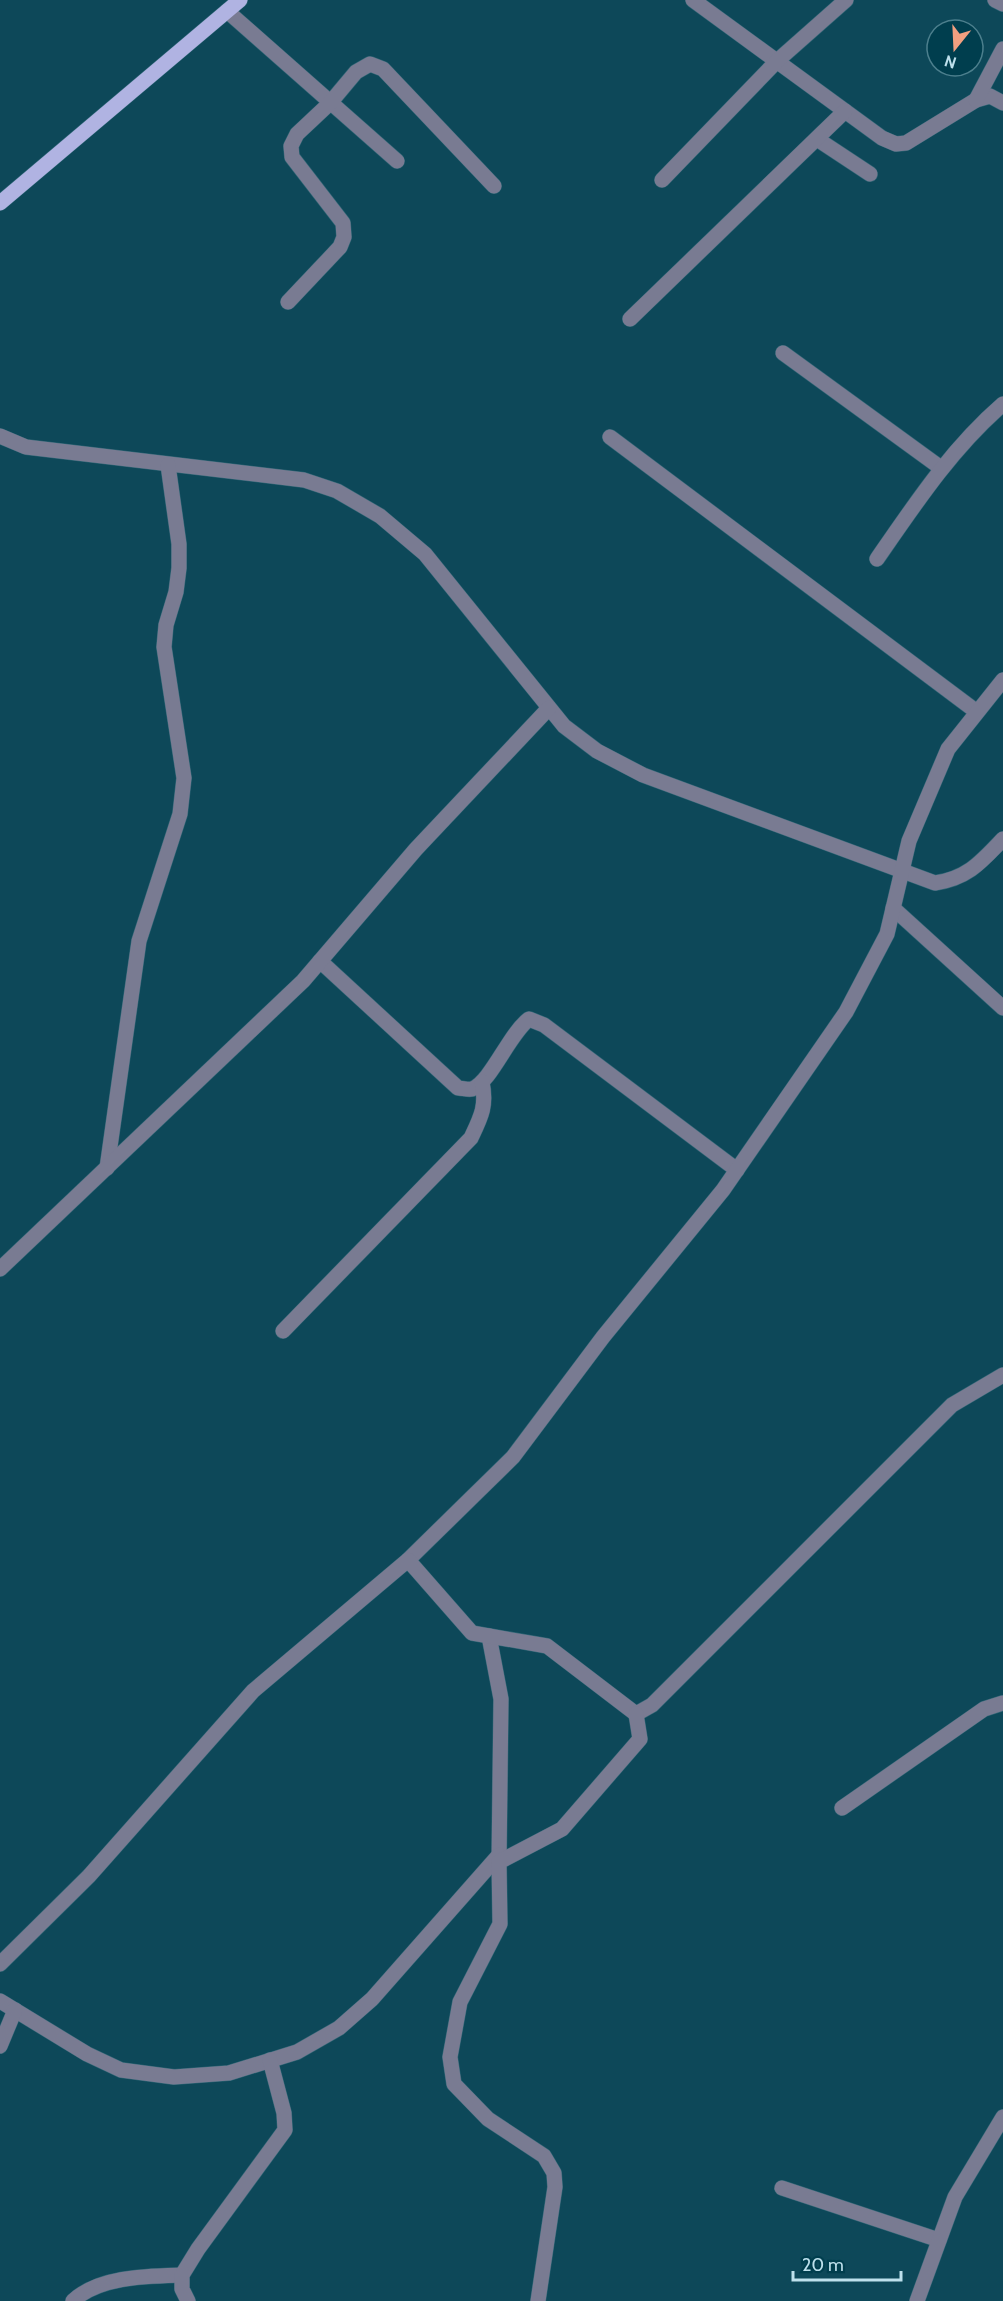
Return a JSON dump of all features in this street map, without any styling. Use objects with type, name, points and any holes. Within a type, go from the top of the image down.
[{"type":"main road","points":[[0,203],[240,0]]},
{"type":"street","points":[[693,0],[882,138],[896,144],[906,143],[976,100],[990,96],[1003,103]]},
{"type":"street","points":[[662,180],[777,61],[846,0]]},
{"type":"street","points":[[995,0],[1003,4]]},
{"type":"street","points":[[227,11],[397,161]]},
{"type":"street","points":[[976,100],[1003,49]]},
{"type":"street","points":[[288,302],[340,247],[344,237],[343,223],[292,157],[291,146],[297,134],[330,103],[356,72],[370,64],[383,69],[494,186]]},
{"type":"street","points":[[630,319],[845,111]]},
{"type":"street","points":[[817,139],[870,174]]},
{"type":"street","points":[[783,353],[941,468]]},
{"type":"street","points":[[876,559],[941,468],[986,418],[1003,404]]},
{"type":"street","points":[[0,436],[26,447],[304,480],[337,491],[380,516],[425,554],[564,726],[597,751],[643,775],[935,884],[966,874],[1003,839]]},
{"type":"street","points":[[610,437],[977,712]]},
{"type":"street","points":[[106,1168],[139,941],[180,814],[184,778],[164,647],[166,625],[176,592],[179,568],[179,544],[168,465]]},
{"type":"street","points":[[0,1964],[89,1876],[252,1691],[408,1560],[513,1457],[603,1336],[723,1190],[846,1012],[887,934],[909,841],[948,749],[1003,680]]},
{"type":"street","points":[[0,1269],[303,981],[416,849],[549,708]]},
{"type":"street","points":[[893,908],[1003,1008]]},
{"type":"street","points":[[320,961],[458,1088],[471,1089],[482,1082],[519,1026],[529,1019],[544,1024],[736,1170]]},
{"type":"street","points":[[283,1331],[471,1138],[482,1114],[485,1098],[482,1082]]},
{"type":"street","points":[[636,1714],[652,1705],[952,1405],[1003,1375]]},
{"type":"street","points":[[0,2001],[87,2054],[121,2070],[174,2077],[229,2073],[297,2052],[339,2028],[372,1999],[499,1858],[562,1829],[640,1739],[636,1714],[547,1647],[472,1633],[408,1560]]},
{"type":"street","points":[[489,1636],[501,1699],[500,1924],[460,2001],[450,2057],[454,2084],[488,2119],[544,2156],[554,2174],[555,2187],[538,2301]]},
{"type":"street","points":[[842,1808],[984,1709],[1003,1703]]},
{"type":"street","points":[[0,2046],[15,2010]]},
{"type":"street","points":[[188,2301],[182,2289],[182,2275],[198,2249],[285,2130],[284,2113],[270,2060]]},
{"type":"street","points":[[917,2301],[955,2197],[1003,2117]]},
{"type":"street","points":[[782,2188],[939,2240]]},
{"type":"street","points":[[72,2301],[79,2295],[116,2280],[140,2276],[182,2275]]}]
